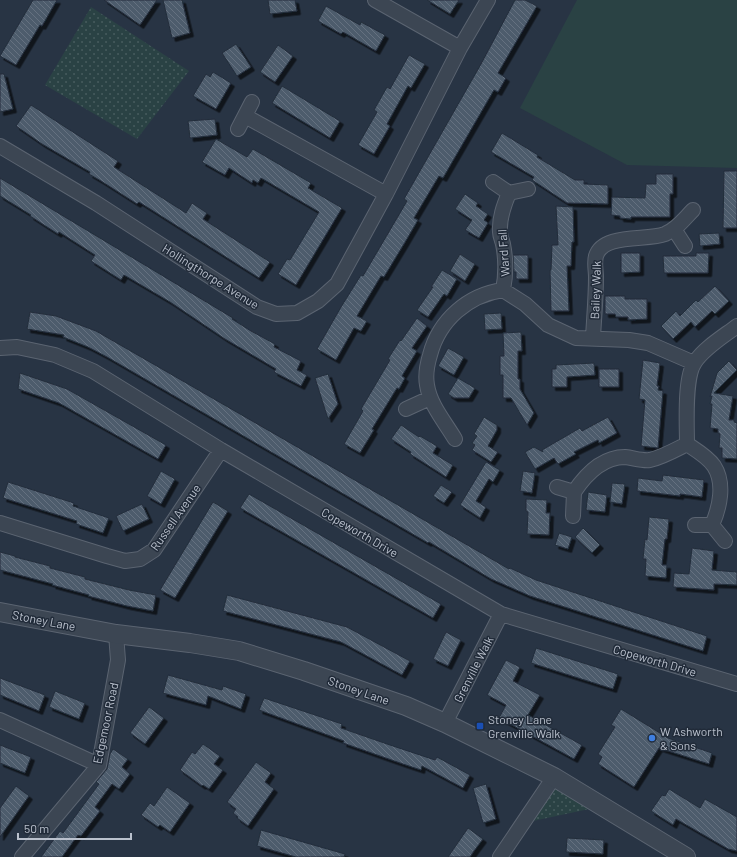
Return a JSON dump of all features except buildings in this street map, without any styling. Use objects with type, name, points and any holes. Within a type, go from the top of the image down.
[{"type":"street","points":[[375,0],[460,48]]},
{"type":"street","name":"Hollingthorpe Avenue","points":[[0,146],[96,203],[257,307],[276,314],[297,313],[318,301],[337,284],[386,194],[460,48],[488,0]]},
{"type":"street","points":[[238,129],[252,102]]},
{"type":"street","points":[[245,116],[386,194]]},
{"type":"street","points":[[493,182],[509,193],[528,189]]},
{"type":"street","name":"Ward Fall","points":[[503,290],[506,279],[506,268],[500,231],[501,218],[509,193]]},
{"type":"street","name":"Bailey Walk","points":[[593,338],[597,275],[595,264],[596,254],[603,246],[612,241],[650,238],[663,234],[674,229],[693,210]]},
{"type":"street","points":[[674,229],[685,246]]},
{"type":"street","points":[[455,439],[430,398],[427,385],[426,372],[433,343],[450,317],[462,306],[491,291],[503,290],[525,304],[548,325],[576,338],[629,340],[648,343],[694,363]]},
{"type":"street","points":[[687,444],[688,390],[694,363],[701,354],[737,326]]},
{"type":"street","name":"Copeworth Drive","points":[[0,348],[17,347],[55,355],[93,371],[222,450],[502,614],[737,684]]},
{"type":"street","points":[[406,409],[430,398]]},
{"type":"street","points":[[573,516],[574,492],[592,470],[613,458],[626,457],[648,460],[663,456],[687,444]]},
{"type":"street","points":[[687,444],[713,465],[719,476],[720,502],[712,525]]},
{"type":"street","name":"Russell Avenue","points":[[0,523],[125,561],[140,559],[154,550],[222,450]]},
{"type":"street","points":[[557,488],[574,492]]},
{"type":"street","points":[[695,525],[712,525]]},
{"type":"street","points":[[712,525],[725,541]]},
{"type":"street","name":"Stoney Lane","points":[[0,612],[116,634],[190,643],[239,651],[304,671],[406,706],[445,723],[554,777],[686,857]]},
{"type":"street","name":"Grenville Walk","points":[[445,723],[502,614]]},
{"type":"street","name":"Edgemoor Road","points":[[22,857],[99,765],[118,660],[116,634]]},
{"type":"street","points":[[0,720],[99,765]]},
{"type":"street","points":[[500,857],[554,777]]},
{"type":"green space","points":[[577,0],[737,0],[737,168],[627,165],[520,108]]},
{"type":"green space","points":[[91,7],[189,71],[137,139],[45,85]]},
{"type":"green space","points":[[554,777],[603,806],[524,823]]},
{"type":"place","name":"Stoney Lane Grenville Walk","points":[[480,726]]},
{"type":"place","name":"W Ashworth & Sons","points":[[652,738]]}]
